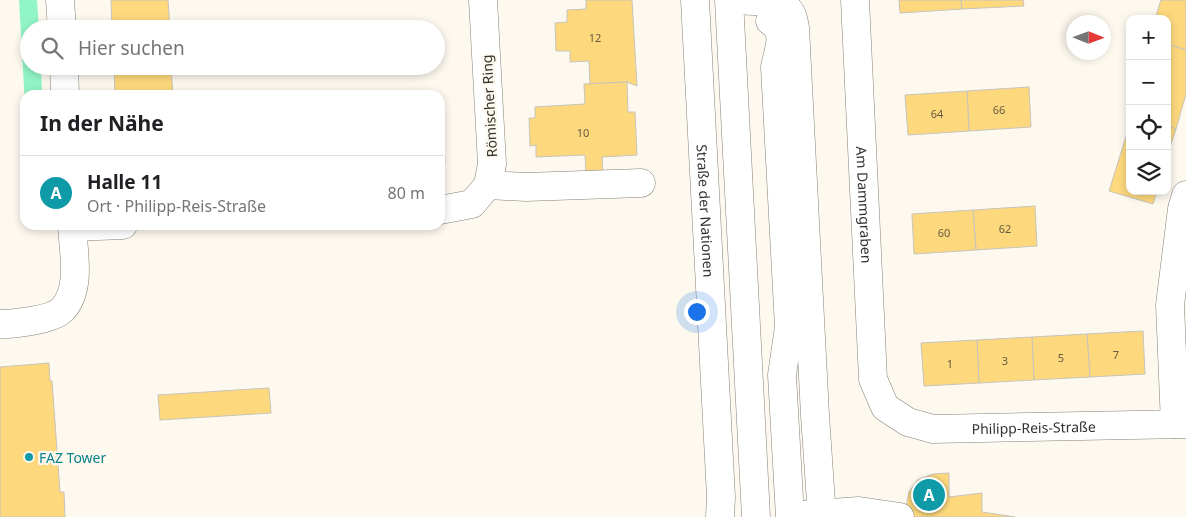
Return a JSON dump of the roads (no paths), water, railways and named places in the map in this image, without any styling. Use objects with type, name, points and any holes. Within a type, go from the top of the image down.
[{"type":"street","points":[[60,0],[61,20]]},
{"type":"street","name":"Römischer Ring","points":[[483,0],[492,164],[488,185]]},
{"type":"street","name":"Straße der Nationen","points":[[695,0],[721,497],[720,517]]},
{"type":"street","name":"Am Dammgraben","points":[[855,0],[873,379],[885,407]]},
{"type":"street","points":[[730,6],[767,1],[780,4],[788,8],[796,28],[815,415],[822,515]]},
{"type":"street","points":[[730,6],[756,517]]},
{"type":"street","points":[[730,6],[774,23],[779,28],[781,36],[776,66],[789,327],[782,375],[790,516]]},
{"type":"street","points":[[65,75],[66,90]]},
{"type":"street","points":[[445,209],[472,204],[488,185],[526,187],[641,183]]},
{"type":"street","points":[[1181,424],[1170,305],[1182,209],[1186,195]]},
{"type":"street","points":[[0,324],[39,320],[62,310],[71,296],[74,278],[72,230]]},
{"type":"street","points":[[713,358],[721,376],[730,383],[739,379],[747,356]]},
{"type":"street","name":"Philipp-Reis-Straße","points":[[885,407],[908,422],[933,429],[1181,424]]},
{"type":"street","points":[[762,517],[822,515],[859,511],[900,517]]},
{"type":"place","name":"FAZ Tower","points":[[29,457]]},
{"type":"place","name":"Halle 11","points":[[929,495]]}]
